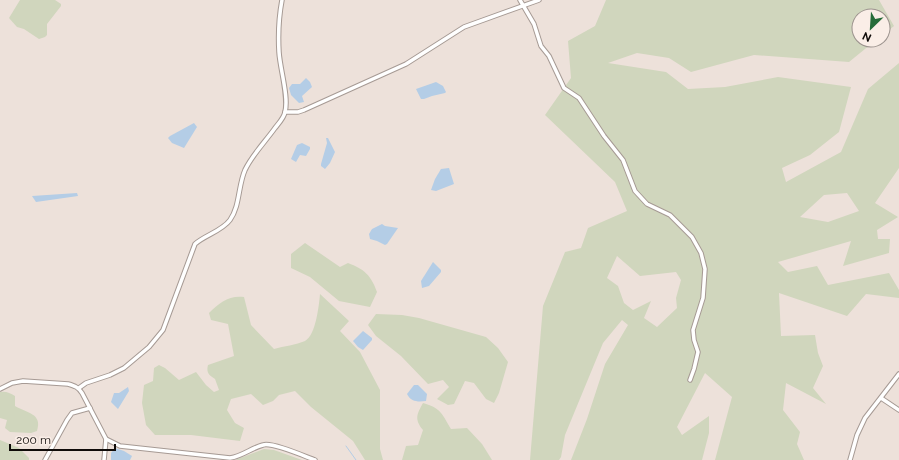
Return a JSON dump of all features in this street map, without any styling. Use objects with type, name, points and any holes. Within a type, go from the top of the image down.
[{"type":"street","points":[[79,388],[86,383],[110,375],[124,368],[149,347],[163,330],[195,244],[200,239],[225,225],[235,210],[245,169],[285,112],[286,101],[279,52],[280,10],[282,0]]},
{"type":"street","points":[[520,0],[534,24],[540,46],[549,56],[564,88],[579,98],[604,136],[623,160],[635,191],[646,204],[670,215],[692,237],[701,253],[705,269],[703,298],[693,330],[694,340],[698,352],[690,380]]},
{"type":"street","points":[[285,112],[298,112],[304,110],[406,64],[464,27],[478,20],[539,0]]},
{"type":"street","points":[[850,460],[859,429],[865,418],[899,374]]},
{"type":"street","points":[[0,389],[12,383],[23,381],[68,384],[79,388],[106,439],[104,460]]},
{"type":"street","points":[[881,398],[899,410]]},
{"type":"street","points":[[45,460],[72,413],[90,408]]},
{"type":"street","points":[[106,439],[120,446],[230,458],[237,457],[265,444],[315,460]]},
{"type":"green space","points":[[20,0],[55,0],[61,4],[47,24],[47,35],[45,37],[39,39],[24,29],[17,27],[9,18]]},
{"type":"green space","points":[[606,0],[879,0],[884,8],[851,8],[851,48],[866,48],[849,62],[754,55],[691,72],[669,58],[637,53],[608,63],[666,72],[688,89],[725,87],[778,77],[851,87],[839,132],[810,155],[782,168],[786,182],[841,152],[868,89],[899,63],[899,168],[875,203],[898,217],[877,230],[878,239],[890,239],[889,253],[843,266],[851,241],[778,262],[788,272],[817,266],[828,285],[889,273],[899,290],[899,298],[866,294],[847,316],[779,293],[781,336],[815,335],[818,353],[823,366],[813,388],[826,404],[786,383],[783,410],[800,432],[797,444],[804,460],[715,460],[732,397],[705,373],[677,427],[682,435],[709,416],[709,433],[702,460],[571,460],[587,419],[605,364],[628,325],[622,320],[603,343],[565,435],[561,457],[559,460],[530,460],[543,306],[565,252],[581,248],[588,228],[627,211],[615,182],[545,115],[571,78],[568,41],[595,26]],"holes":[[[847,193],[859,211],[828,222],[800,217],[824,195]],[[617,256],[640,276],[676,272],[681,280],[676,298],[677,308],[657,327],[644,318],[651,301],[633,310],[624,303],[618,286],[607,278]]]},
{"type":"green space","points":[[891,21],[894,26],[891,28]]},
{"type":"green space","points":[[305,243],[340,267],[348,263],[363,270],[372,281],[377,292],[370,307],[339,301],[310,277],[291,268],[291,254]]},
{"type":"green space","points":[[320,294],[349,321],[340,331],[360,352],[380,390],[380,449],[383,460],[365,460],[353,441],[311,407],[295,391],[279,395],[273,401],[263,405],[251,394],[231,399],[227,410],[235,423],[244,428],[240,441],[191,435],[155,435],[146,425],[142,403],[144,385],[153,381],[154,368],[159,365],[179,380],[196,372],[206,385],[214,392],[219,390],[215,379],[208,372],[208,365],[234,356],[228,324],[211,320],[209,313],[217,306],[225,300],[234,297],[244,297],[251,325],[274,349],[305,341],[309,338],[316,319]]},
{"type":"green space","points":[[376,314],[402,315],[419,318],[486,337],[498,348],[508,362],[499,393],[494,403],[486,399],[474,383],[465,381],[454,404],[448,405],[437,399],[449,387],[443,380],[428,384],[401,356],[376,336],[368,325]]},
{"type":"green space","points":[[0,392],[8,392],[15,396],[15,406],[36,417],[38,420],[37,431],[31,433],[10,432],[5,428],[7,420],[0,418]]},
{"type":"green space","points":[[423,403],[437,409],[451,429],[467,428],[482,444],[492,460],[402,460],[406,446],[418,445],[423,430],[418,423],[417,416]]},
{"type":"green space","points":[[0,440],[19,448],[29,458],[29,460],[0,460]]},
{"type":"green space","points":[[264,449],[274,450],[302,460],[235,460]]},
{"type":"water","points":[[306,78],[312,87],[302,96],[304,102],[299,103],[291,95],[289,88],[292,84],[300,84]]},
{"type":"water","points":[[436,82],[443,86],[446,92],[421,99],[416,89]]},
{"type":"water","points":[[194,123],[197,127],[184,148],[172,143],[168,138],[170,136]]},
{"type":"water","points":[[326,138],[328,138],[335,152],[330,163],[325,169],[321,166],[321,164],[327,143]]},
{"type":"water","points":[[302,143],[310,147],[310,149],[306,156],[300,155],[296,162],[291,159],[297,145]]},
{"type":"water","points":[[449,168],[454,184],[436,191],[431,190],[441,169]]},
{"type":"water","points":[[77,193],[78,196],[36,202],[32,196]]},
{"type":"water","points":[[382,224],[385,226],[398,228],[385,245],[370,239],[369,234],[372,229]]},
{"type":"water","points":[[433,262],[441,270],[441,272],[429,286],[422,288],[421,281]]},
{"type":"water","points":[[363,331],[372,338],[372,340],[363,350],[353,341]]},
{"type":"water","points":[[414,385],[418,385],[427,394],[426,401],[415,401],[409,397],[407,394]]},
{"type":"water","points":[[128,387],[129,391],[118,409],[111,402],[114,393],[119,393]]},
{"type":"water","points":[[115,448],[132,456],[130,460],[111,460],[111,453]]},
{"type":"waterway","points":[[346,446],[356,460]]}]
